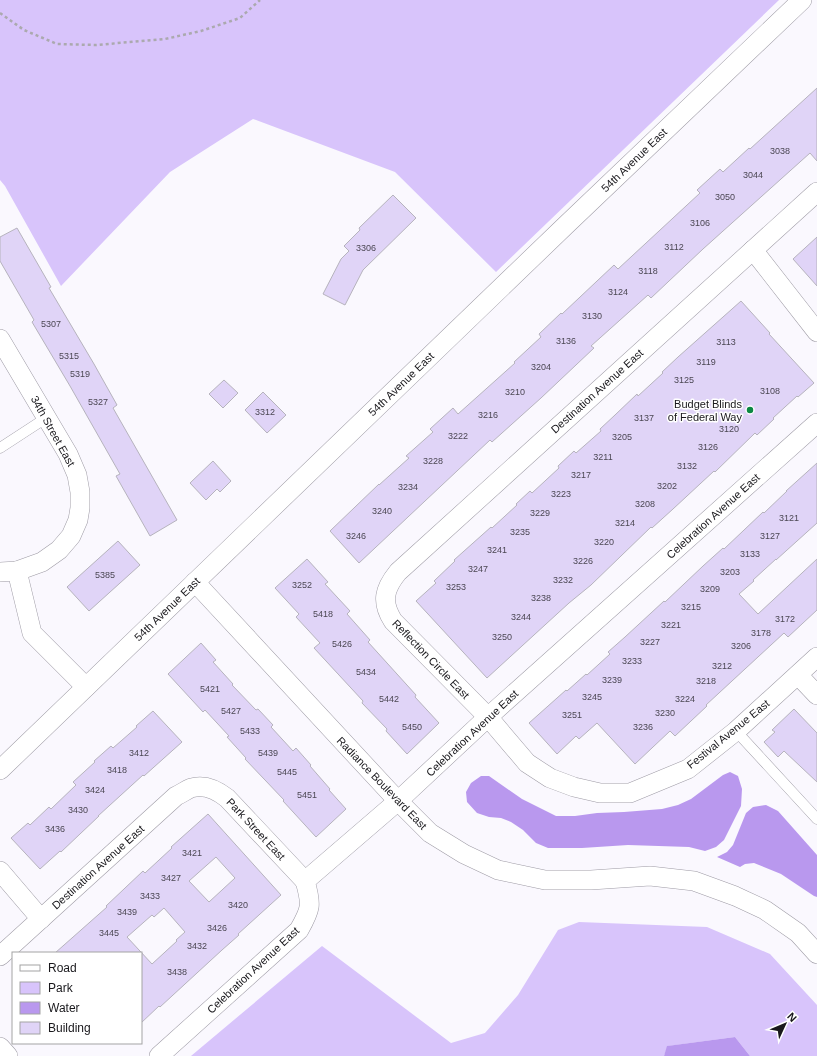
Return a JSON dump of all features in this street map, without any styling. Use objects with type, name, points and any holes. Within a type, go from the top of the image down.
[{"type":"street","name":"54th Avenue East","points":[[0,770],[802,0]]},
{"type":"street","name":"Destination Avenue East","points":[[386,596],[390,581],[398,572],[817,192]]},
{"type":"street","points":[[753,250],[817,332]]},
{"type":"street","name":"34th Street East","points":[[0,339],[68,454],[77,475],[80,492],[78,520],[71,536],[59,550],[42,562],[8,572]]},
{"type":"street","name":"Celebration Avenue East","points":[[159,1056],[299,930],[308,914],[310,903],[305,881],[398,802],[488,717],[817,423]]},
{"type":"street","points":[[8,572],[32,633],[86,687]]},
{"type":"street","name":"Radiance Boulevard East","points":[[195,582],[398,802],[430,832],[464,854],[498,870],[545,880],[591,880],[650,876],[694,881],[735,896],[765,910],[798,933],[817,954]]},
{"type":"street","name":"Reflection Circle East","points":[[386,596],[385,604],[388,614],[393,621],[488,717]]},
{"type":"street","name":"Festival Avenue East","points":[[488,717],[527,763],[550,778],[574,787],[600,793],[630,793],[688,769],[736,732],[817,657]]},
{"type":"street","points":[[798,675],[817,695]]},
{"type":"street","name":"Destination Avenue East","points":[[0,956],[176,796],[191,788],[200,787]]},
{"type":"street","name":"Park Street East","points":[[200,787],[218,791],[227,798],[305,881]]},
{"type":"street","points":[[0,871],[41,919]]},
{"type":"street","points":[[0,1047],[8,1056]]},
{"type":"lane","points":[[0,448],[46,418]]},
{"type":"lane","points":[[736,732],[817,820]]},
{"type":"path","points":[[0,13],[24,30],[57,44],[96,46],[165,39],[201,31],[240,18],[260,0]]},
{"type":"green space","points":[[0,0],[779,0],[496,272],[395,172],[253,119],[170,172],[61,286],[5,186],[0,180]]},
{"type":"green space","points":[[579,922],[707,927],[770,954],[817,1005],[817,1056],[750,1056],[735,1037],[668,1046],[664,1056],[191,1056],[322,946],[451,1043],[485,1033],[518,995],[558,930]]},
{"type":"water","points":[[730,772],[738,776],[742,789],[741,806],[724,840],[716,847],[705,851],[689,847],[628,845],[582,848],[548,848],[536,843],[523,830],[511,822],[501,818],[489,817],[477,813],[467,802],[466,792],[471,783],[481,776],[489,776],[522,799],[556,816],[575,816],[597,813],[662,809],[678,805],[691,799],[723,775]]},
{"type":"water","points":[[766,805],[778,811],[817,855],[817,897],[781,874],[754,863],[745,864],[740,867],[717,857],[727,852],[733,845],[746,813],[753,807]]},
{"type":"water","points":[[735,1037],[750,1056],[664,1056],[667,1046]]},
{"type":"building","points":[[817,88],[817,161],[810,153],[651,298],[648,295],[591,346],[594,348],[541,398],[492,442],[490,440],[359,563],[330,531],[379,484],[409,458],[406,456],[433,432],[430,429],[453,408],[458,414],[515,363],[514,362],[541,337],[539,334],[561,313],[562,314],[614,265],[618,269],[700,193],[697,190],[720,169],[723,172]]},
{"type":"building","points":[[393,195],[416,218],[363,270],[345,305],[323,294],[341,259],[349,251],[344,246],[360,230],[359,228]]},
{"type":"building","points":[[17,228],[51,287],[49,288],[117,405],[113,408],[177,520],[150,536],[116,476],[120,474],[32,322],[34,320],[0,261],[0,237]]},
{"type":"building","points":[[817,237],[817,286],[793,259]]},
{"type":"building","points":[[741,301],[814,383],[798,397],[797,396],[757,435],[755,433],[715,472],[714,471],[652,528],[651,527],[591,585],[569,603],[487,678],[416,601],[436,583],[434,581],[455,561],[454,560],[491,527],[492,528],[530,491],[532,493],[559,468],[558,466],[574,451],[576,453],[601,431],[600,429],[637,394],[638,396],[678,357]]},
{"type":"building","points":[[224,380],[238,393],[223,408],[209,394]]},
{"type":"building","points":[[263,392],[286,415],[267,433],[245,410]]},
{"type":"building","points":[[213,461],[231,481],[220,492],[217,489],[206,500],[190,483]]},
{"type":"building","points":[[817,463],[817,523],[739,594],[758,614],[817,559],[817,610],[788,637],[784,633],[706,705],[707,706],[675,736],[670,731],[635,764],[597,723],[579,739],[576,736],[557,754],[529,723],[566,690],[567,691],[586,674],[587,675],[610,654],[608,652],[723,548],[724,549],[763,512],[764,513]]},
{"type":"building","points":[[118,541],[140,565],[89,611],[67,587]]},
{"type":"building","points":[[307,559],[328,582],[325,584],[350,611],[347,614],[370,640],[368,642],[439,723],[407,754],[386,731],[387,729],[362,703],[363,701],[314,648],[320,643],[296,617],[299,614],[275,588]]},
{"type":"building","points":[[201,643],[216,660],[213,662],[233,684],[232,685],[273,725],[271,727],[293,751],[296,748],[346,809],[316,837],[283,801],[284,800],[245,759],[246,758],[227,737],[229,736],[205,710],[203,712],[168,674]]},
{"type":"building","points":[[794,709],[817,733],[817,782],[784,751],[778,757],[764,742],[775,732],[772,730]]},
{"type":"building","points":[[153,711],[182,742],[144,776],[143,775],[61,852],[60,851],[40,869],[11,838],[28,823],[30,825],[49,807],[51,809],[76,785],[73,782],[95,762],[94,761],[111,746],[113,748]]},
{"type":"building","points":[[208,814],[281,895],[142,1022],[142,953],[152,964],[185,932],[164,908],[154,917],[152,915],[127,937],[141,952],[56,952],[107,907],[106,906],[143,871],[145,873],[172,848],[171,847]],"holes":[[[216,857],[235,878],[209,902],[189,881]]]},
{"type":"place","name":"Budget Blinds of Federal Way","points":[[750,410]]}]
